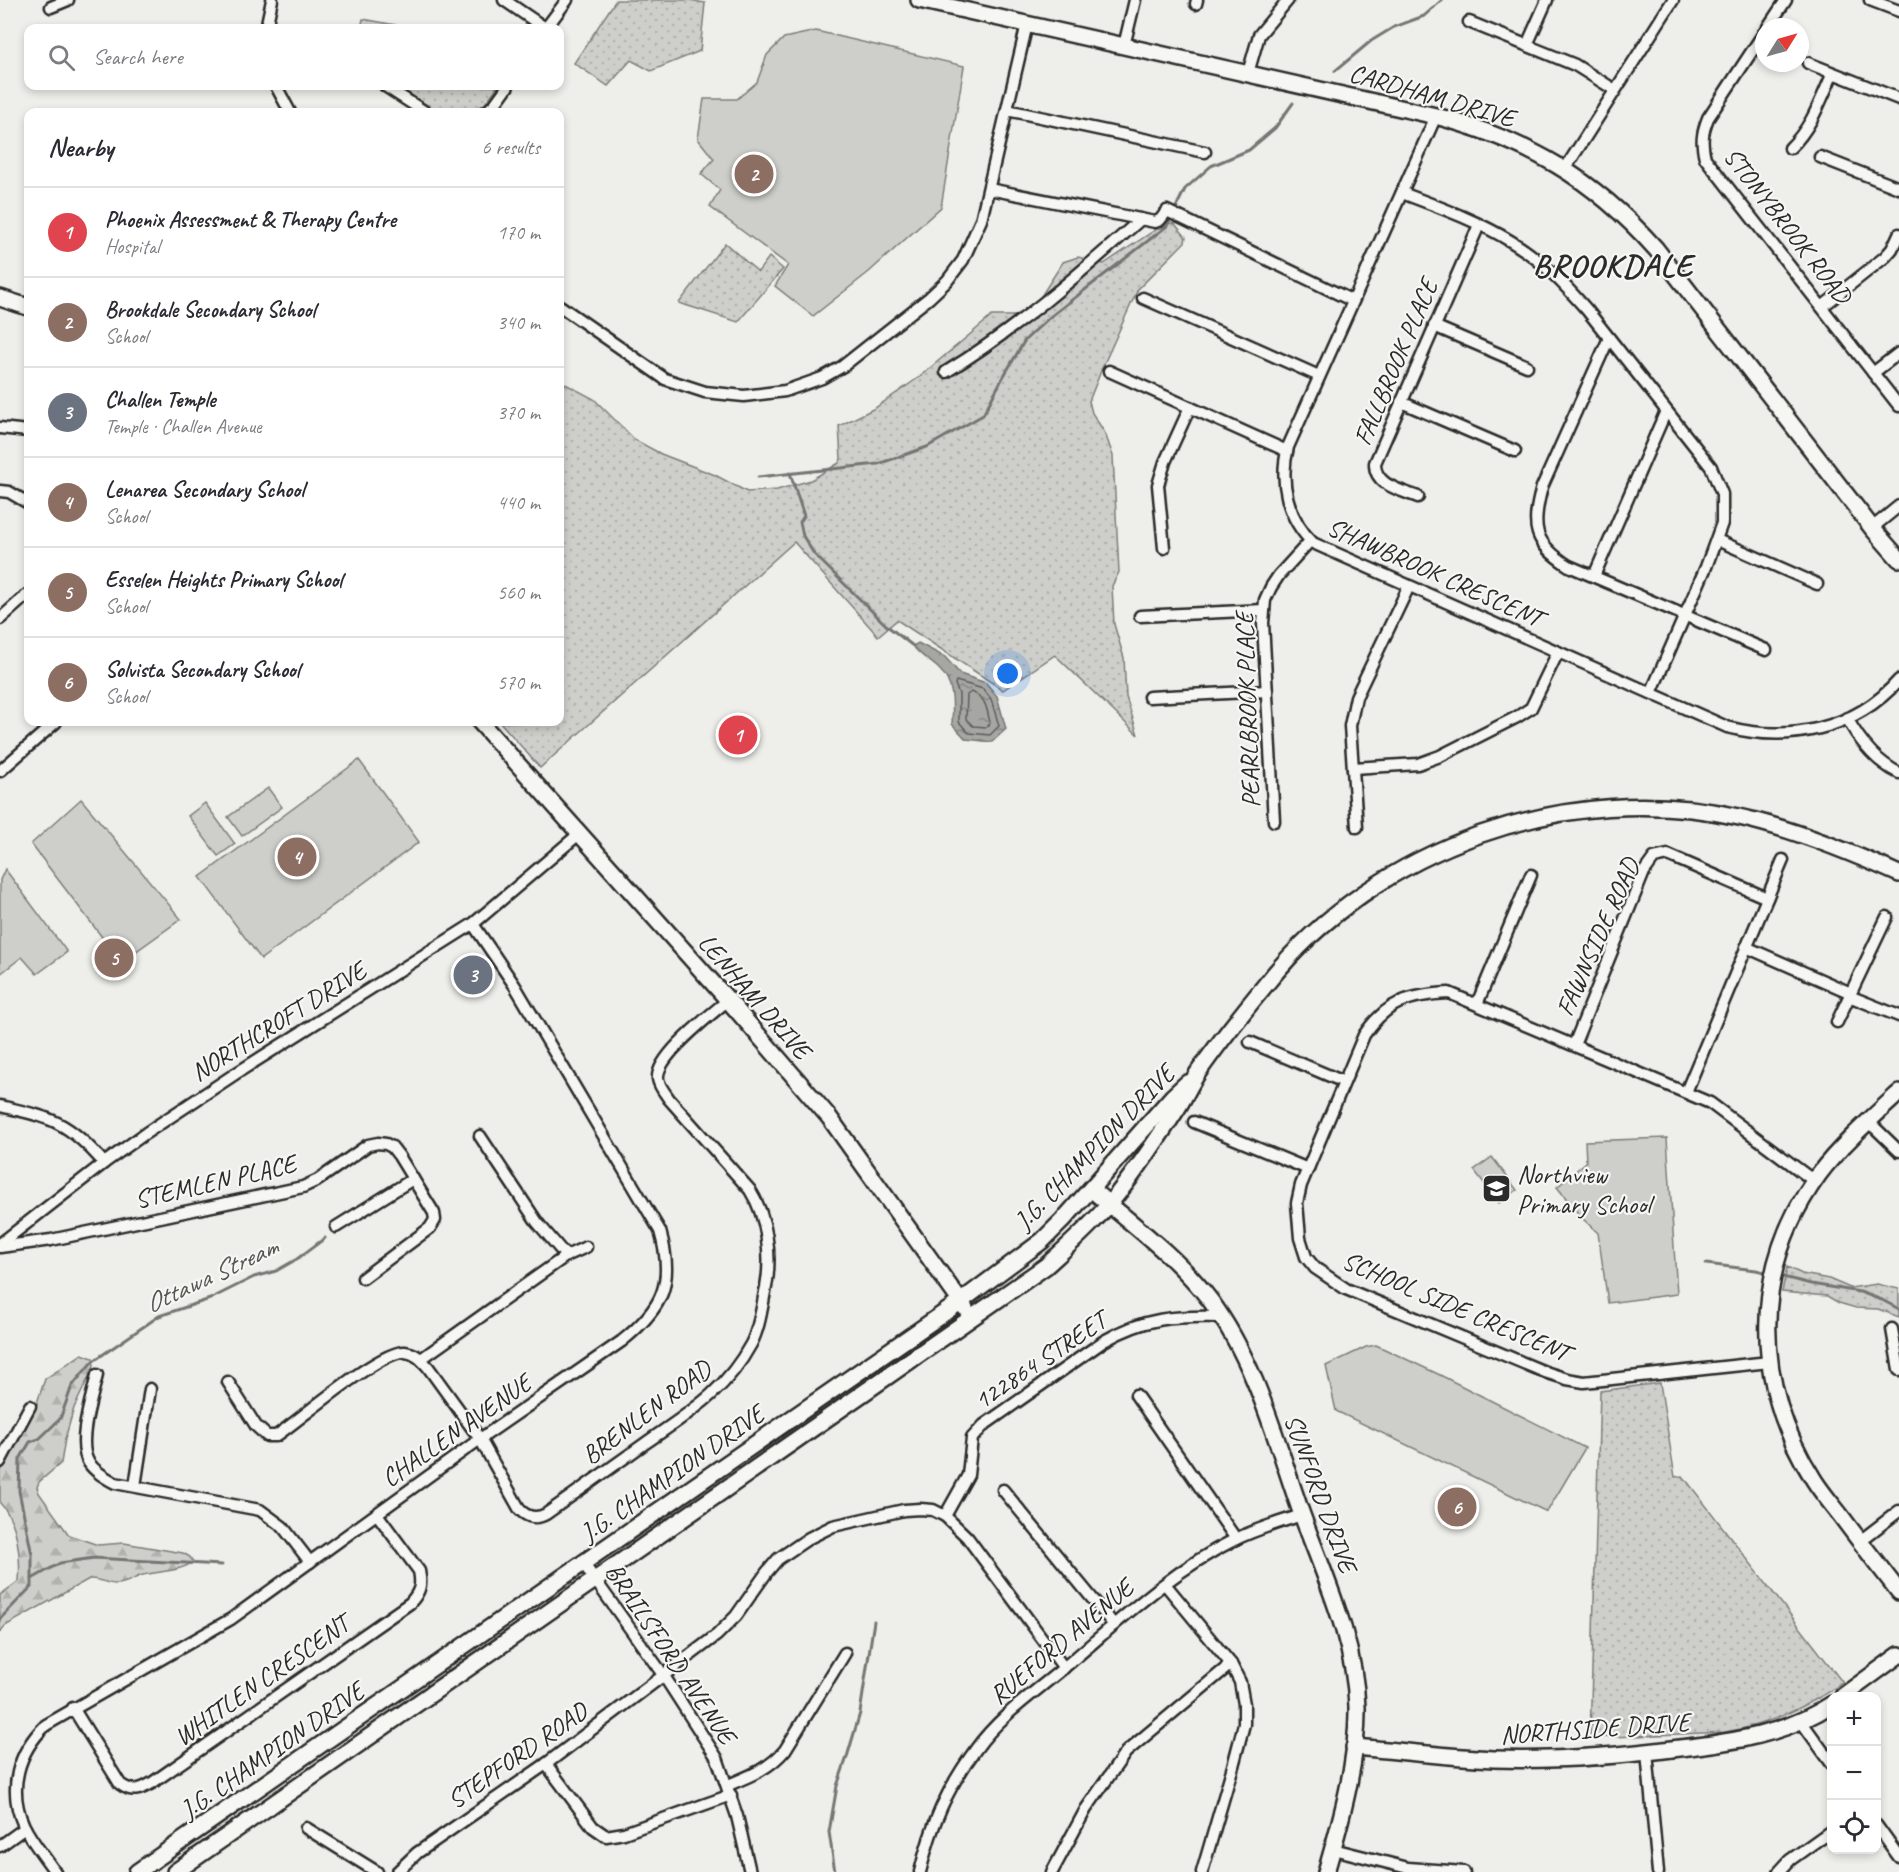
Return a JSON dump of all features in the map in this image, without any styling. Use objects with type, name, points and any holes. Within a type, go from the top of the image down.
[{"type":"street","points":[[51,7],[68,0]]},
{"type":"street","points":[[267,24],[272,0]]},
{"type":"street","points":[[504,0],[539,24]]},
{"type":"street","points":[[548,24],[567,0]]},
{"type":"street","name":"CARDHAM DRIVE","points":[[919,0],[1436,116],[1493,133],[1540,154],[1603,196],[1656,249],[1872,528],[1899,559]]},
{"type":"street","points":[[1124,46],[1135,0]]},
{"type":"street","points":[[1248,73],[1259,35],[1288,0]]},
{"type":"street","points":[[1527,45],[1547,0]]},
{"type":"street","points":[[1565,169],[1673,0]]},
{"type":"street","points":[[1774,18],[1786,0]]},
{"type":"street","points":[[1870,0],[1899,11]]},
{"type":"street","points":[[1469,22],[1575,65],[1615,90]]},
{"type":"street","points":[[564,309],[665,379],[705,392],[744,396],[785,391],[822,378],[843,366],[929,298],[947,281],[963,260],[981,220],[1027,24]]},
{"type":"street","name":"STONYBROOK ROAD","points":[[1755,47],[1708,118],[1703,130],[1702,145],[1705,158],[1899,406]]},
{"type":"street","points":[[1809,63],[1899,99]]},
{"type":"street","points":[[1790,148],[1801,137],[1813,118],[1833,73]]},
{"type":"street","points":[[278,90],[288,108]]},
{"type":"street","points":[[391,90],[419,108]]},
{"type":"street","points":[[490,108],[505,90]]},
{"type":"street","points":[[1007,110],[1205,152]]},
{"type":"street","name":"SHAWBROOK CRESCENT","points":[[1436,116],[1287,451],[1284,462],[1285,491],[1301,532],[1310,541],[1409,586],[1726,727],[1746,732],[1790,734],[1815,730],[1848,718],[1871,705],[1899,681]]},
{"type":"street","points":[[1820,157],[1899,188]]},
{"type":"street","points":[[988,189],[1155,222],[1160,220],[1167,211],[1353,302]]},
{"type":"street","points":[[1402,193],[1479,225],[1513,242],[1540,263],[1580,302],[1711,467],[1718,480],[1723,509],[1717,540],[1651,693]]},
{"type":"street","points":[[946,372],[1014,328],[1141,219]]},
{"type":"street","name":"FALLBROOK PLACE","points":[[1418,497],[1382,481],[1375,471],[1375,463],[1479,225]]},
{"type":"street","points":[[1822,307],[1885,257],[1892,249],[1899,234]]},
{"type":"street","points":[[0,298],[24,306]]},
{"type":"street","points":[[1143,298],[1319,376]]},
{"type":"street","points":[[1434,326],[1527,366]]},
{"type":"street","points":[[1609,338],[1542,488],[1535,513],[1535,526],[1546,548],[1569,566],[1766,651]]},
{"type":"street","points":[[1874,374],[1899,353]]},
{"type":"street","points":[[1109,371],[1287,451]]},
{"type":"street","points":[[1401,402],[1515,451]]},
{"type":"street","points":[[1164,548],[1158,486],[1190,408]]},
{"type":"street","points":[[1594,576],[1666,411]]},
{"type":"street","points":[[0,428],[24,431]]},
{"type":"street","points":[[0,491],[9,492],[24,500]]},
{"type":"street","points":[[1872,528],[1899,506]]},
{"type":"street","points":[[1717,540],[1817,584]]},
{"type":"street","name":"PEARLBROOK PLACE","points":[[1274,821],[1265,600],[1279,575],[1310,541]]},
{"type":"street","points":[[1357,827],[1350,726],[1356,697],[1409,586]]},
{"type":"street","points":[[0,619],[24,598]]},
{"type":"street","points":[[1140,616],[1264,610]]},
{"type":"street","points":[[1353,768],[1418,764],[1440,756],[1517,717],[1531,708],[1558,652]]},
{"type":"street","points":[[1149,697],[1267,691]]},
{"type":"street","points":[[1848,718],[1867,747],[1893,770],[1899,772]]},
{"type":"street","points":[[0,771],[51,726]]},
{"type":"street","name":"LENHAM DRIVE","points":[[484,726],[829,1117],[972,1319]]},
{"type":"street","name":"J.G. CHAMPION DRIVE","points":[[175,1872],[1046,1266],[1109,1204],[1176,1112],[1198,1073],[1269,980],[1326,923],[1360,896],[1405,868],[1446,847],[1484,833],[1537,819],[1609,808],[1652,806],[1740,817],[1814,839],[1899,874]]},
{"type":"street","name":"NORTHCROFT DRIVE","points":[[0,1246],[104,1163],[235,1074],[473,924],[579,834]]},
{"type":"street","name":"FAWNSIDE ROAD","points":[[1574,1045],[1644,872],[1654,858],[1668,855],[1767,898]]},
{"type":"street","points":[[1686,1092],[1783,860]]},
{"type":"street","points":[[1477,1004],[1531,875]]},
{"type":"street","points":[[1837,1022],[1887,917]]},
{"type":"street","name":"CHALLEN AVENUE","points":[[55,1872],[25,1828],[17,1804],[15,1783],[17,1769],[26,1748],[35,1735],[73,1708],[231,1619],[480,1439],[622,1341],[641,1326],[660,1298],[666,1282],[668,1266],[660,1231],[515,986],[473,924]]},
{"type":"street","points":[[1746,947],[1899,1016]]},
{"type":"street","name":"SCHOOL SIDE CRESCENT","points":[[1769,1362],[1584,1382],[1545,1372],[1346,1289],[1315,1268],[1306,1257],[1300,1238],[1297,1203],[1301,1185],[1364,1035],[1375,1019],[1392,1005],[1406,999],[1426,994],[1449,993],[1710,1103],[1814,1181]]},
{"type":"street","name":"BRENLEN ROAD","points":[[480,1439],[520,1510],[535,1518],[542,1516],[714,1394],[738,1365],[752,1342],[768,1275],[768,1254],[763,1217],[758,1203],[727,1162],[669,1099],[658,1080],[662,1064],[668,1055],[728,1000]]},
{"type":"street","points":[[1250,1042],[1344,1082]]},
{"type":"street","name":"J.G. CHAMPION DRIVE","points":[[137,1872],[960,1302],[1042,1241],[1064,1221],[1173,1096],[1198,1073]]},
{"type":"street","points":[[1899,1093],[1821,1171],[1791,1220],[1776,1264],[1767,1337],[1769,1362],[1776,1395],[1790,1434],[1814,1480],[1899,1592]]},
{"type":"street","points":[[0,1106],[61,1123],[88,1145],[104,1163]]},
{"type":"street","points":[[1194,1122],[1308,1169]]},
{"type":"street","points":[[1869,1122],[1899,1151]]},
{"type":"street","points":[[480,1136],[537,1222],[566,1257]]},
{"type":"street","name":"STEMLEN PLACE","points":[[0,1246],[51,1240],[303,1187],[325,1175],[368,1145],[378,1143],[392,1147],[434,1213],[434,1222],[363,1278]]},
{"type":"street","points":[[336,1227],[413,1179]]},
{"type":"street","name":"SUNFORD DRIVE","points":[[1091,1189],[1170,1256],[1196,1283],[1221,1317],[1256,1382],[1341,1620],[1350,1653],[1357,1706],[1351,1770],[1326,1872]]},
{"type":"street","points":[[421,1359],[566,1257],[586,1247]]},
{"type":"street","name":"122864 STREET","points":[[945,1516],[968,1475],[972,1438],[984,1425],[1104,1341],[1125,1329],[1155,1319],[1182,1316],[1221,1317]]},
{"type":"street","points":[[1892,1329],[1899,1370]]},
{"type":"street","points":[[228,1383],[256,1426],[267,1436],[276,1436],[378,1361],[406,1352],[421,1359],[480,1439]]},
{"type":"street","points":[[97,1375],[83,1444],[89,1463],[100,1474],[115,1483],[260,1510],[283,1527],[310,1562]]},
{"type":"street","points":[[135,1486],[150,1389]]},
{"type":"street","points":[[1136,1395],[1236,1539]]},
{"type":"street","points":[[0,1462],[30,1406]]},
{"type":"street","points":[[1003,1490],[1114,1625]]},
{"type":"street","name":"STEPFORD ROAD","points":[[398,1872],[417,1853],[546,1764],[717,1635],[736,1616],[778,1559],[809,1538],[833,1526],[904,1510],[933,1510],[945,1516]]},
{"type":"street","points":[[1860,1541],[1899,1510]]},
{"type":"street","name":"WHITLEN CRESCENT","points":[[73,1708],[120,1784],[128,1789],[138,1790],[152,1784],[410,1603],[416,1596],[422,1582],[419,1571],[377,1514]]},
{"type":"street","name":"RUEFORD AVENUE","points":[[920,1872],[938,1811],[977,1747],[1002,1720],[1114,1625],[1165,1584],[1212,1551],[1236,1539],[1302,1515]]},
{"type":"street","points":[[945,1516],[967,1536],[1064,1668]]},
{"type":"street","name":"BRAILSFORD AVENUE","points":[[584,1563],[664,1676],[717,1758],[729,1790],[750,1872]]},
{"type":"street","points":[[1165,1584],[1231,1664],[1240,1682],[1245,1704],[1244,1724],[1202,1872]]},
{"type":"street","points":[[546,1764],[593,1827],[606,1836],[613,1836],[729,1790],[777,1760],[845,1653]]},
{"type":"street","points":[[1848,1692],[1899,1655]]},
{"type":"street","points":[[1052,1872],[1091,1800],[1126,1752],[1231,1664]]},
{"type":"street","name":"NORTHSIDE DRIVE","points":[[1354,1747],[1493,1759],[1560,1759],[1647,1752],[1699,1746],[1766,1734],[1801,1721],[1827,1707]]},
{"type":"street","points":[[1801,1721],[1827,1757]]},
{"type":"street","points":[[1647,1752],[1658,1872]]},
{"type":"street","points":[[0,1846],[25,1828]]},
{"type":"street","points":[[306,1828],[377,1872]]},
{"type":"street","points":[[1881,1832],[1898,1854]]},
{"type":"street","points":[[1779,1872],[1790,1860],[1827,1834]]},
{"type":"street","points":[[1333,1849],[1408,1868],[1464,1872]]},
{"type":"green space","points":[[616,0],[690,0],[705,3],[700,51],[651,71],[631,60],[608,86],[574,63]]},
{"type":"green space","points":[[363,19],[390,24],[362,24]]},
{"type":"green space","points":[[816,31],[964,66],[941,207],[869,272],[813,316],[775,286],[788,265],[710,207],[720,190],[701,174],[714,159],[698,139],[704,99],[737,99],[757,82],[767,55],[784,38]]},
{"type":"green space","points":[[402,90],[495,90],[484,105],[475,108],[432,108]]},
{"type":"green space","points":[[1174,223],[1186,237],[1185,242],[1138,289],[1089,401],[1092,413],[1105,433],[1113,456],[1119,572],[1112,586],[1114,624],[1124,658],[1126,697],[1138,735],[1055,655],[1003,690],[897,620],[878,636],[794,542],[540,768],[503,726],[564,726],[564,383],[594,399],[635,440],[661,454],[715,475],[747,492],[777,490],[811,480],[839,463],[841,459],[839,426],[875,408],[918,378],[992,316],[1017,316],[1036,304],[1063,262],[1078,257],[1104,264],[1164,224]]},
{"type":"green space","points":[[725,243],[758,272],[769,257],[783,269],[738,322],[679,303]]},
{"type":"green space","points":[[359,760],[419,842],[261,959],[200,877]]},
{"type":"green space","points":[[268,788],[282,807],[242,836],[228,817]]},
{"type":"green space","points":[[81,799],[181,919],[121,962],[31,844]]},
{"type":"green space","points":[[205,803],[235,844],[218,856],[188,816]]},
{"type":"green space","points":[[5,869],[67,952],[37,974],[22,957],[0,974],[0,880]]},
{"type":"green space","points":[[1667,1138],[1677,1294],[1608,1303],[1598,1233],[1582,1218],[1557,1187],[1586,1162],[1585,1141]]},
{"type":"green space","points":[[1492,1157],[1517,1190],[1499,1203],[1474,1170]]},
{"type":"green space","points":[[1787,1267],[1802,1274],[1829,1279],[1850,1288],[1877,1284],[1899,1289],[1899,1317],[1878,1309],[1856,1308],[1839,1303],[1827,1296],[1782,1292]]},
{"type":"green space","points":[[1376,1345],[1585,1448],[1547,1512],[1336,1411],[1326,1366],[1366,1347]]},
{"type":"green space","points":[[82,1354],[93,1358],[94,1366],[74,1408],[61,1463],[39,1482],[37,1487],[39,1493],[69,1535],[98,1545],[124,1543],[183,1553],[193,1562],[182,1568],[143,1575],[120,1584],[89,1579],[5,1626],[0,1632],[0,1595],[19,1581],[19,1551],[11,1519],[0,1503],[0,1469],[36,1406],[45,1379]]},
{"type":"green space","points":[[1660,1383],[1675,1477],[1683,1476],[1843,1683],[1787,1714],[1741,1729],[1725,1732],[1590,1738],[1600,1391]]},
{"type":"water","points":[[918,643],[945,657],[960,674],[986,683],[997,696],[1006,729],[992,742],[966,739],[952,724],[952,695],[948,681],[939,669],[913,646]]},
{"type":"waterway","points":[[1335,71],[1371,41],[1394,27],[1424,16],[1442,0]]},
{"type":"waterway","points":[[758,477],[878,464],[927,447],[983,415],[1025,340],[1050,317],[1167,226],[1185,189],[1211,166],[1249,150],[1275,128],[1293,103]]},
{"type":"waterway","points":[[790,473],[804,516],[800,522],[803,536],[814,554],[886,625],[913,646]]},
{"type":"waterway","name":"Ottawa Stream","points":[[0,1619],[32,1586],[32,1555],[19,1491],[20,1459],[30,1442],[39,1439],[60,1419],[72,1386],[92,1362],[159,1316],[210,1299],[254,1277],[276,1271],[325,1238]]},
{"type":"waterway","points":[[1706,1264],[1769,1273]]},
{"type":"waterway","points":[[1779,1276],[1860,1292],[1899,1309]]},
{"type":"waterway","points":[[32,1579],[60,1563],[94,1558],[222,1565]]},
{"type":"waterway","points":[[835,1872],[829,1832],[837,1786],[860,1713],[874,1621]]},
{"type":"place","name":"Brookdale Secondary School","points":[[754,174]]},
{"type":"place","name":"Phoenix Assessment & Therapy Centre","points":[[738,735]]},
{"type":"place","name":"Lenarea Secondary School","points":[[297,857]]},
{"type":"place","name":"Esselen Heights Primary School","points":[[114,958]]},
{"type":"place","name":"Challen Temple","points":[[473,975]]},
{"type":"place","name":"Northview Primary School","points":[[1496,1189]]},
{"type":"place","name":"Solvista Secondary School","points":[[1457,1507]]},
{"type":"district","name":"BROOKDALE","points":[[1613,265]]}]
